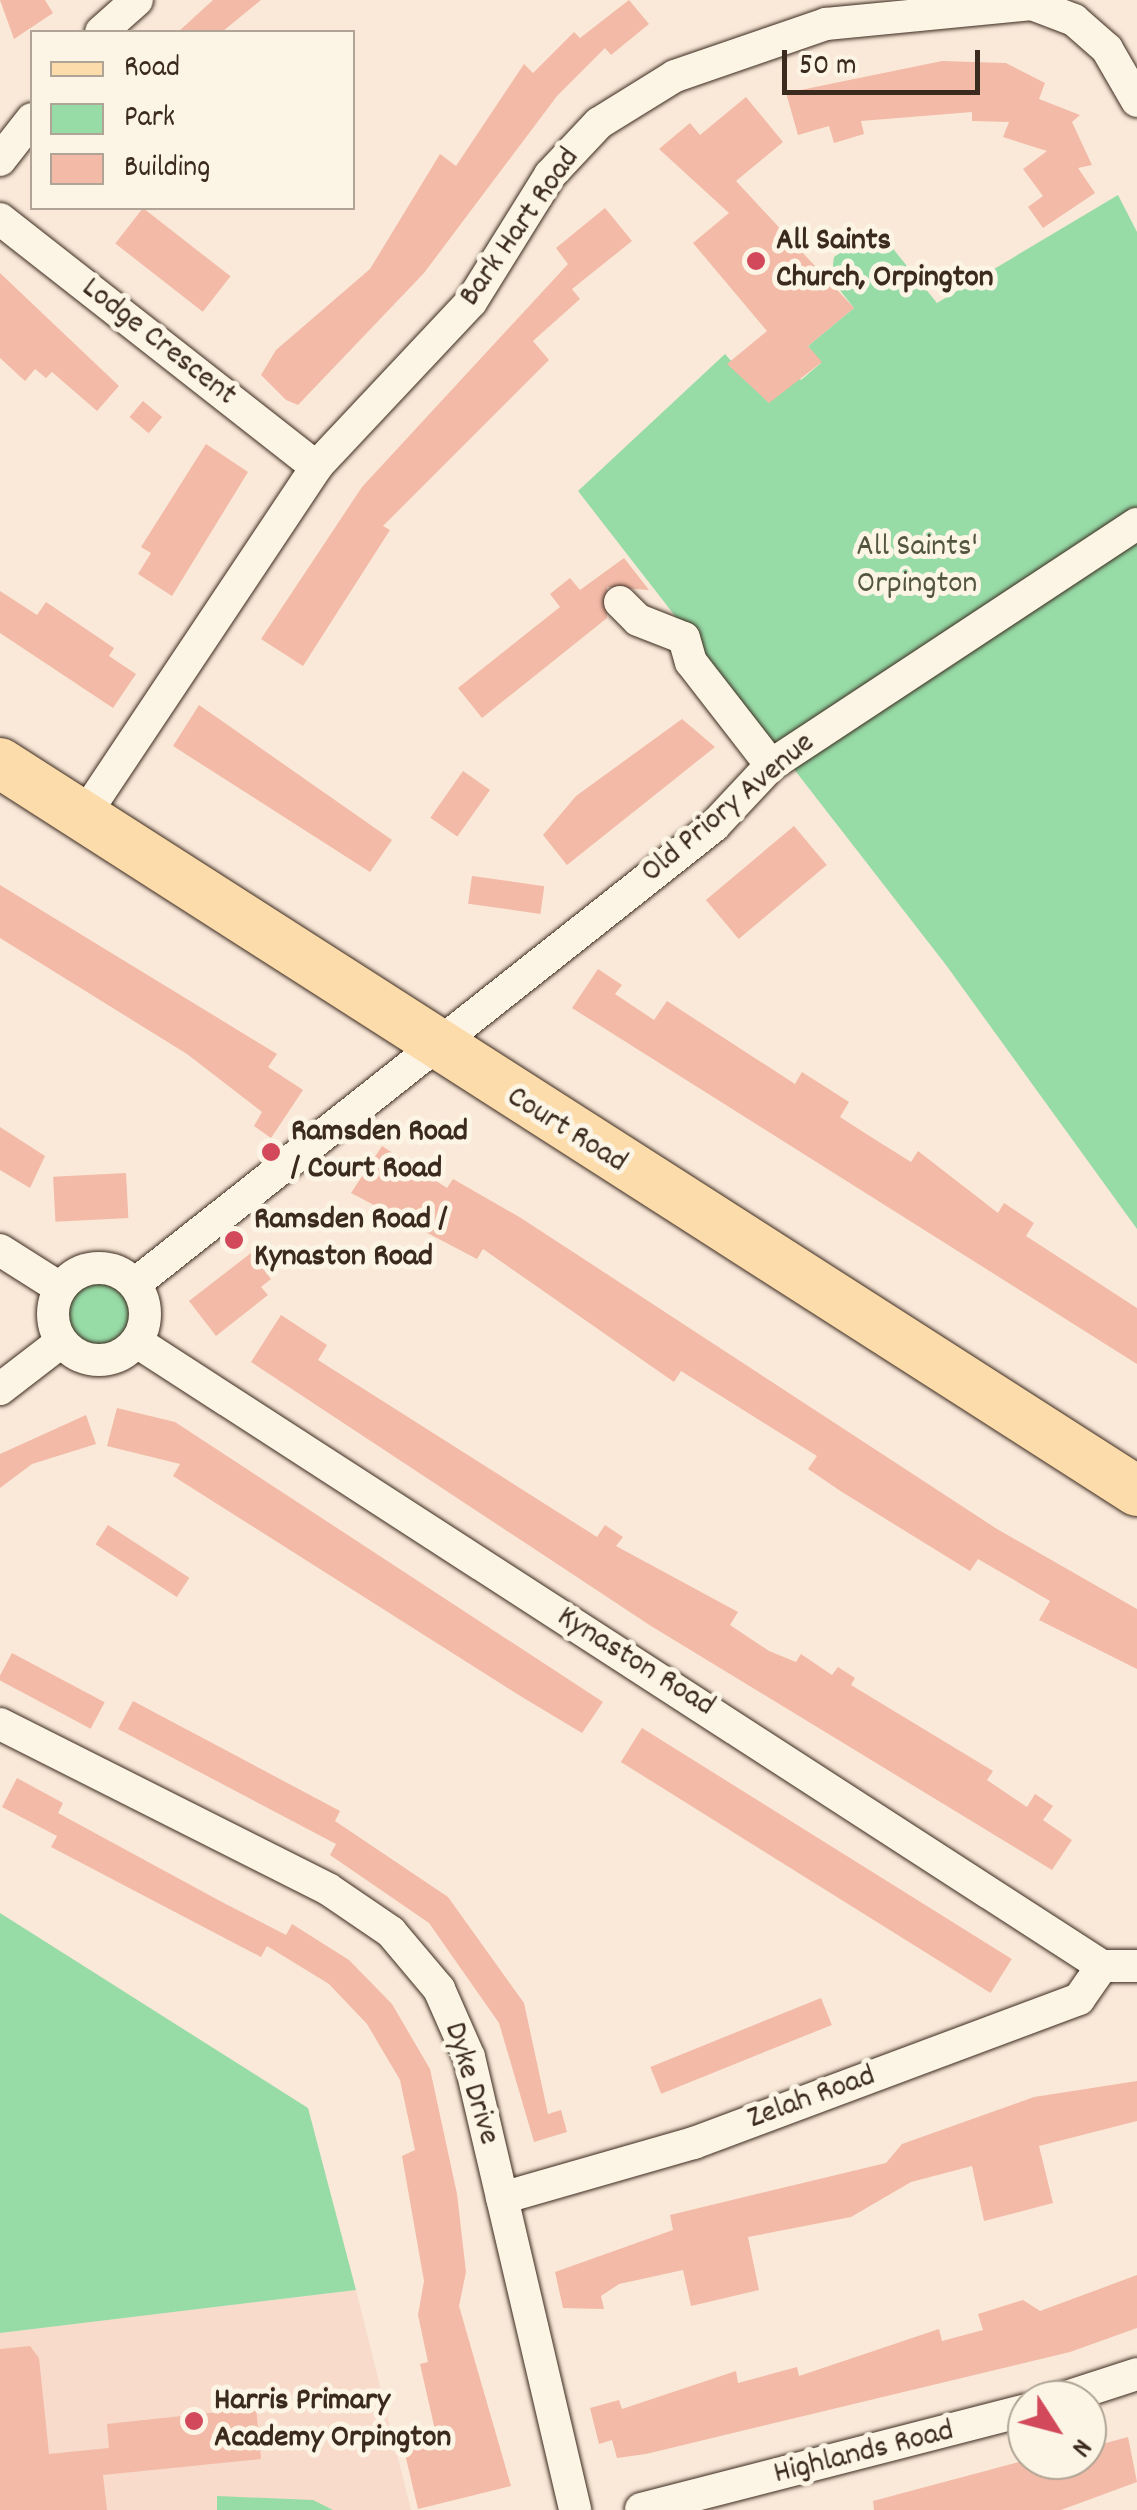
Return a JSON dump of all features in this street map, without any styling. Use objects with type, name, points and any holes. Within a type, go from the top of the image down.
[{"type":"main road","name":"Court Road","points":[[0,762],[435,1048],[1137,1491]]},
{"type":"street","points":[[103,30],[137,0]]},
{"type":"street","name":"Bark Hart Road","points":[[83,817],[316,467],[471,302],[550,175],[599,123],[675,76],[822,12],[1032,4],[1074,20],[1107,49],[1137,101]]},
{"type":"street","points":[[0,160],[30,122]]},
{"type":"street","name":"Lodge Crescent","points":[[0,219],[316,467]]},
{"type":"street","name":"Old Priory Avenue","points":[[136,1284],[714,826],[771,765],[1137,524]]},
{"type":"street","points":[[620,602],[638,620],[684,638],[691,662],[771,765]]},
{"type":"street","points":[[0,1250],[60,1288]]},
{"type":"street","points":[[97,1269],[136,1284],[146,1313],[137,1342],[99,1359],[61,1342],[52,1315],[60,1288],[97,1269]]},
{"type":"street","points":[[0,1389],[61,1342]]},
{"type":"street","name":"Kynaston Road","points":[[137,1342],[1102,1966]]},
{"type":"street","name":"Dyke Drive","points":[[0,1724],[328,1888],[391,1932],[440,1988],[469,2057],[575,2510]]},
{"type":"street","points":[[1102,1966],[1137,1966]]},
{"type":"street","name":"Zelah Road","points":[[502,2198],[694,2143],[1079,2000],[1102,1966]]},
{"type":"street","points":[[1107,2384],[1137,2374]]},
{"type":"street","name":"Highlands Road","points":[[642,2510],[1007,2415]]},
{"type":"shaded area","name":"Harris Primary Academy Orpington","points":[[356,2290],[411,2510],[0,2510],[0,2333]]},
{"type":"green space","name":"All Saints' Orpington","points":[[1118,195],[1137,232],[1137,1229],[946,965],[578,491],[725,354],[769,403],[795,373],[801,380],[821,363],[808,346],[854,308],[831,279],[834,257],[877,229],[937,303]]},
{"type":"green space","points":[[100,1280],[123,1290],[133,1313],[123,1336],[100,1346],[77,1336],[67,1313],[77,1290]]},
{"type":"green space","points":[[0,1913],[308,2108],[356,2290],[0,2333]]},
{"type":"green space","points":[[217,2496],[313,2500],[333,2510],[217,2510]]},
{"type":"building","points":[[0,0],[45,0],[53,13],[14,39]]},
{"type":"building","points":[[213,0],[261,0],[224,30],[180,30]]},
{"type":"building","points":[[629,0],[649,24],[611,55],[605,48],[557,96],[424,273],[298,405],[286,400],[261,375],[276,350],[370,269],[440,154],[456,166],[524,64],[533,73],[574,32],[580,38]]},
{"type":"building","points":[[942,61],[1006,63],[1045,83],[1039,99],[1080,115],[1072,122],[1092,165],[1078,168],[1095,193],[1043,228],[1028,207],[1043,196],[1023,169],[1047,151],[1003,137],[1009,122],[972,121],[972,112],[861,121],[864,134],[834,143],[829,126],[798,135],[786,93]]},
{"type":"building","name":"All Saints Church, Orpington","points":[[746,97],[783,142],[736,181],[854,308],[808,346],[822,362],[769,403],[727,364],[767,331],[693,243],[729,213],[659,149],[690,123],[700,135]]},
{"type":"building","points":[[605,208],[632,241],[572,289],[580,299],[533,341],[549,360],[383,526],[390,530],[303,666],[261,639],[362,487],[568,264],[556,248]]},
{"type":"building","points":[[141,210],[230,276],[203,312],[115,243]]},
{"type":"building","points":[[0,273],[119,386],[97,411],[52,372],[46,378],[35,369],[25,381],[0,358]]},
{"type":"building","points":[[143,401],[162,417],[149,433],[130,417]]},
{"type":"building","points":[[206,444],[248,472],[172,596],[138,574],[151,553],[141,547]]},
{"type":"building","points":[[624,558],[649,590],[607,587],[607,618],[482,718],[458,688],[560,607],[550,594],[570,578],[580,590]]},
{"type":"building","points":[[0,591],[37,615],[46,602],[114,648],[109,656],[136,674],[113,708],[0,633]]},
{"type":"building","points":[[199,705],[392,840],[370,872],[173,746]]},
{"type":"building","points":[[682,719],[715,747],[567,865],[543,835],[576,796]]},
{"type":"building","points":[[463,771],[490,790],[457,837],[430,818]]},
{"type":"building","points":[[794,826],[827,865],[739,939],[706,900]]},
{"type":"building","points":[[472,876],[544,886],[540,914],[468,904]]},
{"type":"building","points":[[0,885],[277,1054],[268,1067],[303,1090],[271,1138],[254,1126],[262,1112],[187,1054],[0,938]]},
{"type":"building","points":[[598,969],[622,985],[615,994],[654,1020],[667,1001],[795,1084],[802,1072],[849,1102],[840,1117],[911,1162],[918,1151],[998,1213],[1004,1203],[1034,1223],[1026,1236],[1137,1308],[1137,1364],[572,1008]]},
{"type":"building","points":[[0,1127],[45,1156],[30,1188],[0,1170]]},
{"type":"building","points":[[382,1146],[447,1188],[453,1179],[521,1218],[997,1529],[1137,1609],[1137,1669],[1039,1620],[1050,1601],[978,1559],[970,1571],[842,1492],[808,1469],[817,1456],[681,1371],[674,1382],[483,1249],[477,1259],[351,1193]]},
{"type":"building","points":[[126,1173],[128,1218],[55,1222],[53,1177]]},
{"type":"building","points":[[251,1253],[271,1279],[261,1287],[268,1295],[216,1336],[189,1301]]},
{"type":"building","points":[[281,1315],[327,1345],[318,1360],[597,1537],[605,1525],[623,1537],[616,1546],[738,1612],[730,1625],[769,1651],[796,1662],[801,1654],[832,1675],[838,1667],[855,1678],[851,1685],[993,1771],[987,1780],[1027,1807],[1035,1794],[1053,1806],[1043,1820],[1072,1840],[1052,1870],[651,1626],[251,1362]]},
{"type":"building","points":[[117,1408],[175,1422],[603,1702],[582,1733],[173,1476],[180,1464],[107,1446]]},
{"type":"building","points":[[86,1415],[96,1444],[32,1464],[0,1488],[0,1454]]},
{"type":"building","points":[[108,1525],[189,1578],[177,1597],[95,1544]]},
{"type":"building","points":[[12,1653],[105,1702],[91,1729],[0,1681]]},
{"type":"building","points":[[133,1701],[340,1811],[335,1821],[448,1897],[524,2003],[548,2114],[561,2110],[567,2132],[534,2142],[499,2023],[429,1923],[330,1855],[336,1844],[118,1729]]},
{"type":"building","points":[[642,1728],[1012,1959],[991,1993],[621,1762]]},
{"type":"building","points":[[17,1778],[63,1803],[58,1813],[220,1901],[286,1935],[292,1924],[349,1960],[392,2004],[430,2069],[457,2194],[466,2272],[459,2306],[511,2486],[418,2509],[401,2437],[435,2430],[420,2364],[428,2362],[418,2315],[424,2281],[402,2156],[415,2150],[400,2080],[367,2024],[329,1984],[267,1946],[261,1957],[51,1847],[57,1836],[2,1807]]},
{"type":"building","points":[[821,1998],[832,2025],[661,2094],[650,2067]]},
{"type":"building","points":[[1137,2081],[1137,2121],[1039,2146],[1053,2203],[984,2221],[972,2166],[911,2182],[851,2217],[748,2237],[759,2290],[691,2306],[683,2270],[619,2284],[601,2296],[604,2309],[563,2308],[555,2272],[673,2230],[670,2215],[886,2163],[902,2144],[1034,2097]]},
{"type":"building","points":[[1137,2275],[1137,2328],[1070,2352],[646,2454],[617,2458],[612,2440],[599,2444],[590,2408],[619,2400],[622,2409],[736,2371],[738,2383],[797,2367],[799,2376],[939,2329],[942,2341],[983,2330],[978,2314],[1023,2300],[1040,2311]]},
{"type":"building","points":[[30,2346],[39,2358],[49,2454],[109,2448],[107,2424],[256,2408],[261,2459],[103,2475],[107,2510],[0,2510],[0,2349]]},
{"type":"building","points":[[1128,2437],[1137,2482],[1061,2510],[874,2510],[873,2501],[1007,2465],[1007,2480],[1107,2480],[1107,2443]]},
{"type":"place","name":"All Saints Church, Orpington","points":[[756,261]]},
{"type":"place","name":"Ramsden Road / Court Road","points":[[271,1152]]},
{"type":"place","name":"Ramsden Road / Kynaston Road","points":[[234,1240]]},
{"type":"place","name":"Harris Primary Academy Orpington","points":[[194,2421]]}]
